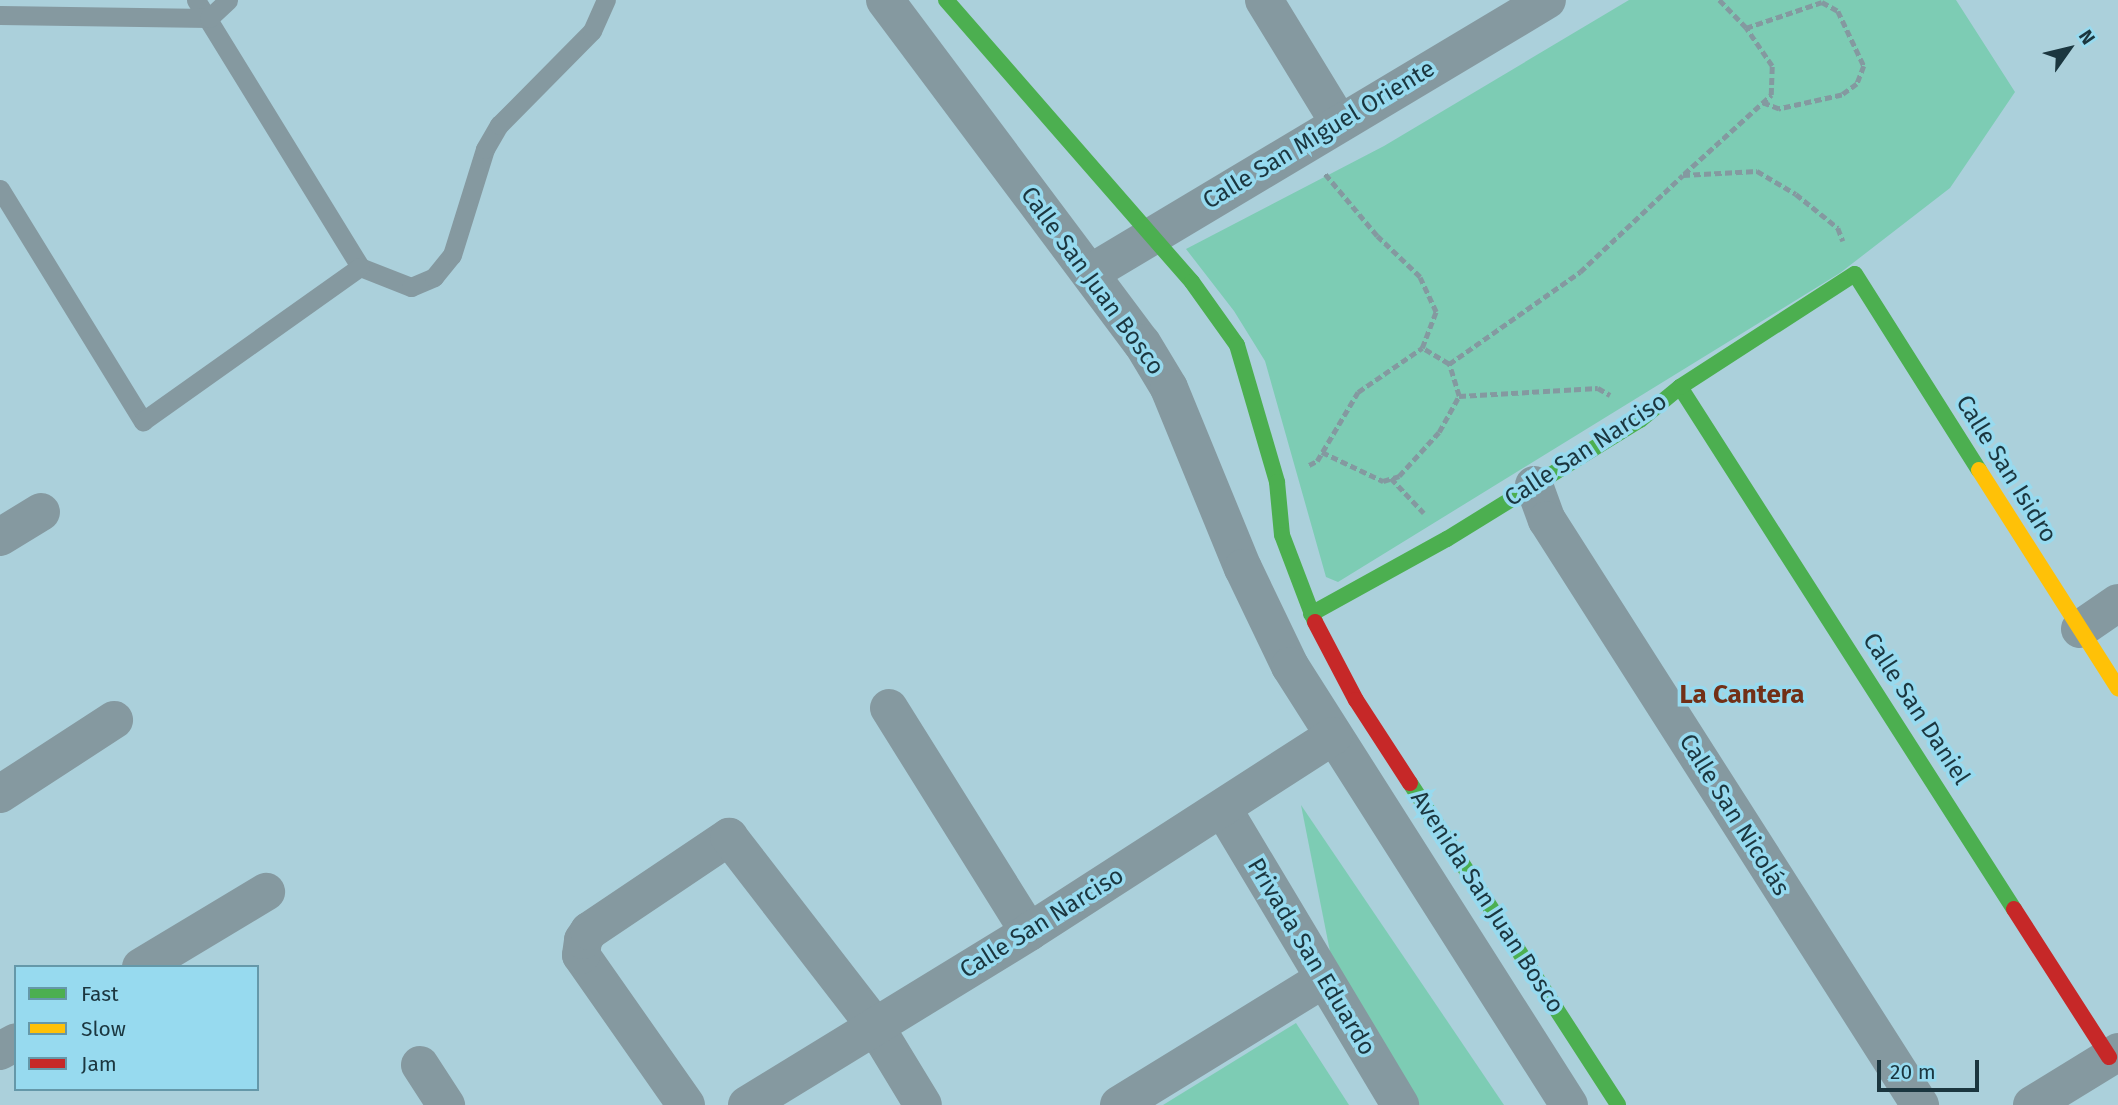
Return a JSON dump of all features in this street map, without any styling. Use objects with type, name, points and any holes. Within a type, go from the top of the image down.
[{"type":"street","name":"Calle San Juan Bosco","points":[[885,0],[1092,272],[1169,388],[1272,632],[1325,722]]},
{"type":"street","points":[[946,0],[1217,313],[1237,345],[1277,482],[1282,535],[1311,614],[1352,694]]},
{"type":"street","points":[[1264,0],[1338,121]]},
{"type":"street","name":"Calle San Miguel Oriente","points":[[1092,272],[1338,121],[1495,13],[1547,0]]},
{"type":"street","name":"Calle San Narciso","points":[[1311,614],[1447,539],[1640,420],[1681,387],[1855,274]]},
{"type":"street","name":"Calle San Isidro","points":[[1855,274],[2118,688]]},
{"type":"street","name":"Calle San Daniel","points":[[1681,387],[2114,1054]]},
{"type":"street","name":"Calle San Nicolás","points":[[1534,485],[1547,520],[1920,1105]]},
{"type":"street","points":[[0,537],[41,512]]},
{"type":"street","points":[[2080,629],[2118,603]]},
{"type":"street","name":"Calle San Narciso","points":[[747,1105],[1223,809],[1325,722],[1352,694]]},
{"type":"street","name":"Avenida San Juan Bosco","points":[[1352,694],[1618,1105]]},
{"type":"street","points":[[889,708],[1029,932]]},
{"type":"street","points":[[0,794],[114,720]]},
{"type":"street","name":"Avenida San Juan Bosco","points":[[1325,722],[1570,1105]]},
{"type":"street","name":"Privada San Eduardo","points":[[1223,809],[1322,980],[1400,1105]]},
{"type":"street","points":[[686,1105],[581,954],[583,940],[589,931],[722,838],[738,843],[875,1026],[923,1105]]},
{"type":"street","points":[[144,965],[266,892]]},
{"type":"street","points":[[1119,1105],[1322,980]]},
{"type":"street","points":[[2032,1105],[2114,1054]]},
{"type":"street","points":[[420,1065],[446,1105]]},
{"type":"lane","points":[[196,0],[360,267],[411,287],[434,277],[452,255],[485,149],[499,125],[592,31],[606,0]]},
{"type":"lane","points":[[0,15],[209,18],[228,0]]},
{"type":"lane","points":[[0,188],[143,421],[360,267]]},
{"type":"path","points":[[1449,364],[1580,272],[1771,95],[1772,66],[1746,28],[1719,0]]},
{"type":"path","points":[[1746,28],[1822,2],[1838,11],[1864,66],[1857,84],[1842,95],[1779,109],[1763,103]]},
{"type":"path","points":[[1277,482],[1317,461],[1358,392],[1422,348],[1436,312],[1420,277],[1360,217],[1301,144]]},
{"type":"path","points":[[1683,175],[1758,171],[1838,228],[1855,274]]},
{"type":"path","points":[[1322,452],[1383,481],[1399,476],[1439,432],[1459,396],[1449,364],[1422,348]]},
{"type":"path","points":[[1459,396],[1598,388],[1640,420]]},
{"type":"path","points":[[1391,478],[1447,539]]},
{"type":"green space","points":[[1629,0],[1956,0],[2015,92],[1950,188],[1840,273],[1338,582],[1326,577],[1265,361],[1234,311],[1186,249],[1384,146]]},
{"type":"green space","points":[[1301,805],[1504,1105],[1409,1105],[1338,992]]},
{"type":"green space","points":[[1296,1023],[1349,1105],[1163,1105]]},
{"type":"traffic: fast","points":[[946,0],[1192,282],[1237,345],[1277,482],[1282,535],[1315,622]]},
{"type":"traffic: fast","points":[[1311,614],[1447,539],[1640,420],[1680,387],[1855,274],[1979,470]]},
{"type":"traffic: fast","points":[[1680,387],[2014,909]]},
{"type":"traffic: fast","points":[[1410,783],[1618,1105]]},
{"type":"traffic: slow","points":[[1979,470],[2118,688]]},
{"type":"traffic: jam","points":[[1315,622],[1356,700],[1410,783]]},
{"type":"traffic: jam","points":[[2014,909],[2109,1057]]},
{"type":"district","name":"La Cantera","points":[[1742,695]]}]
